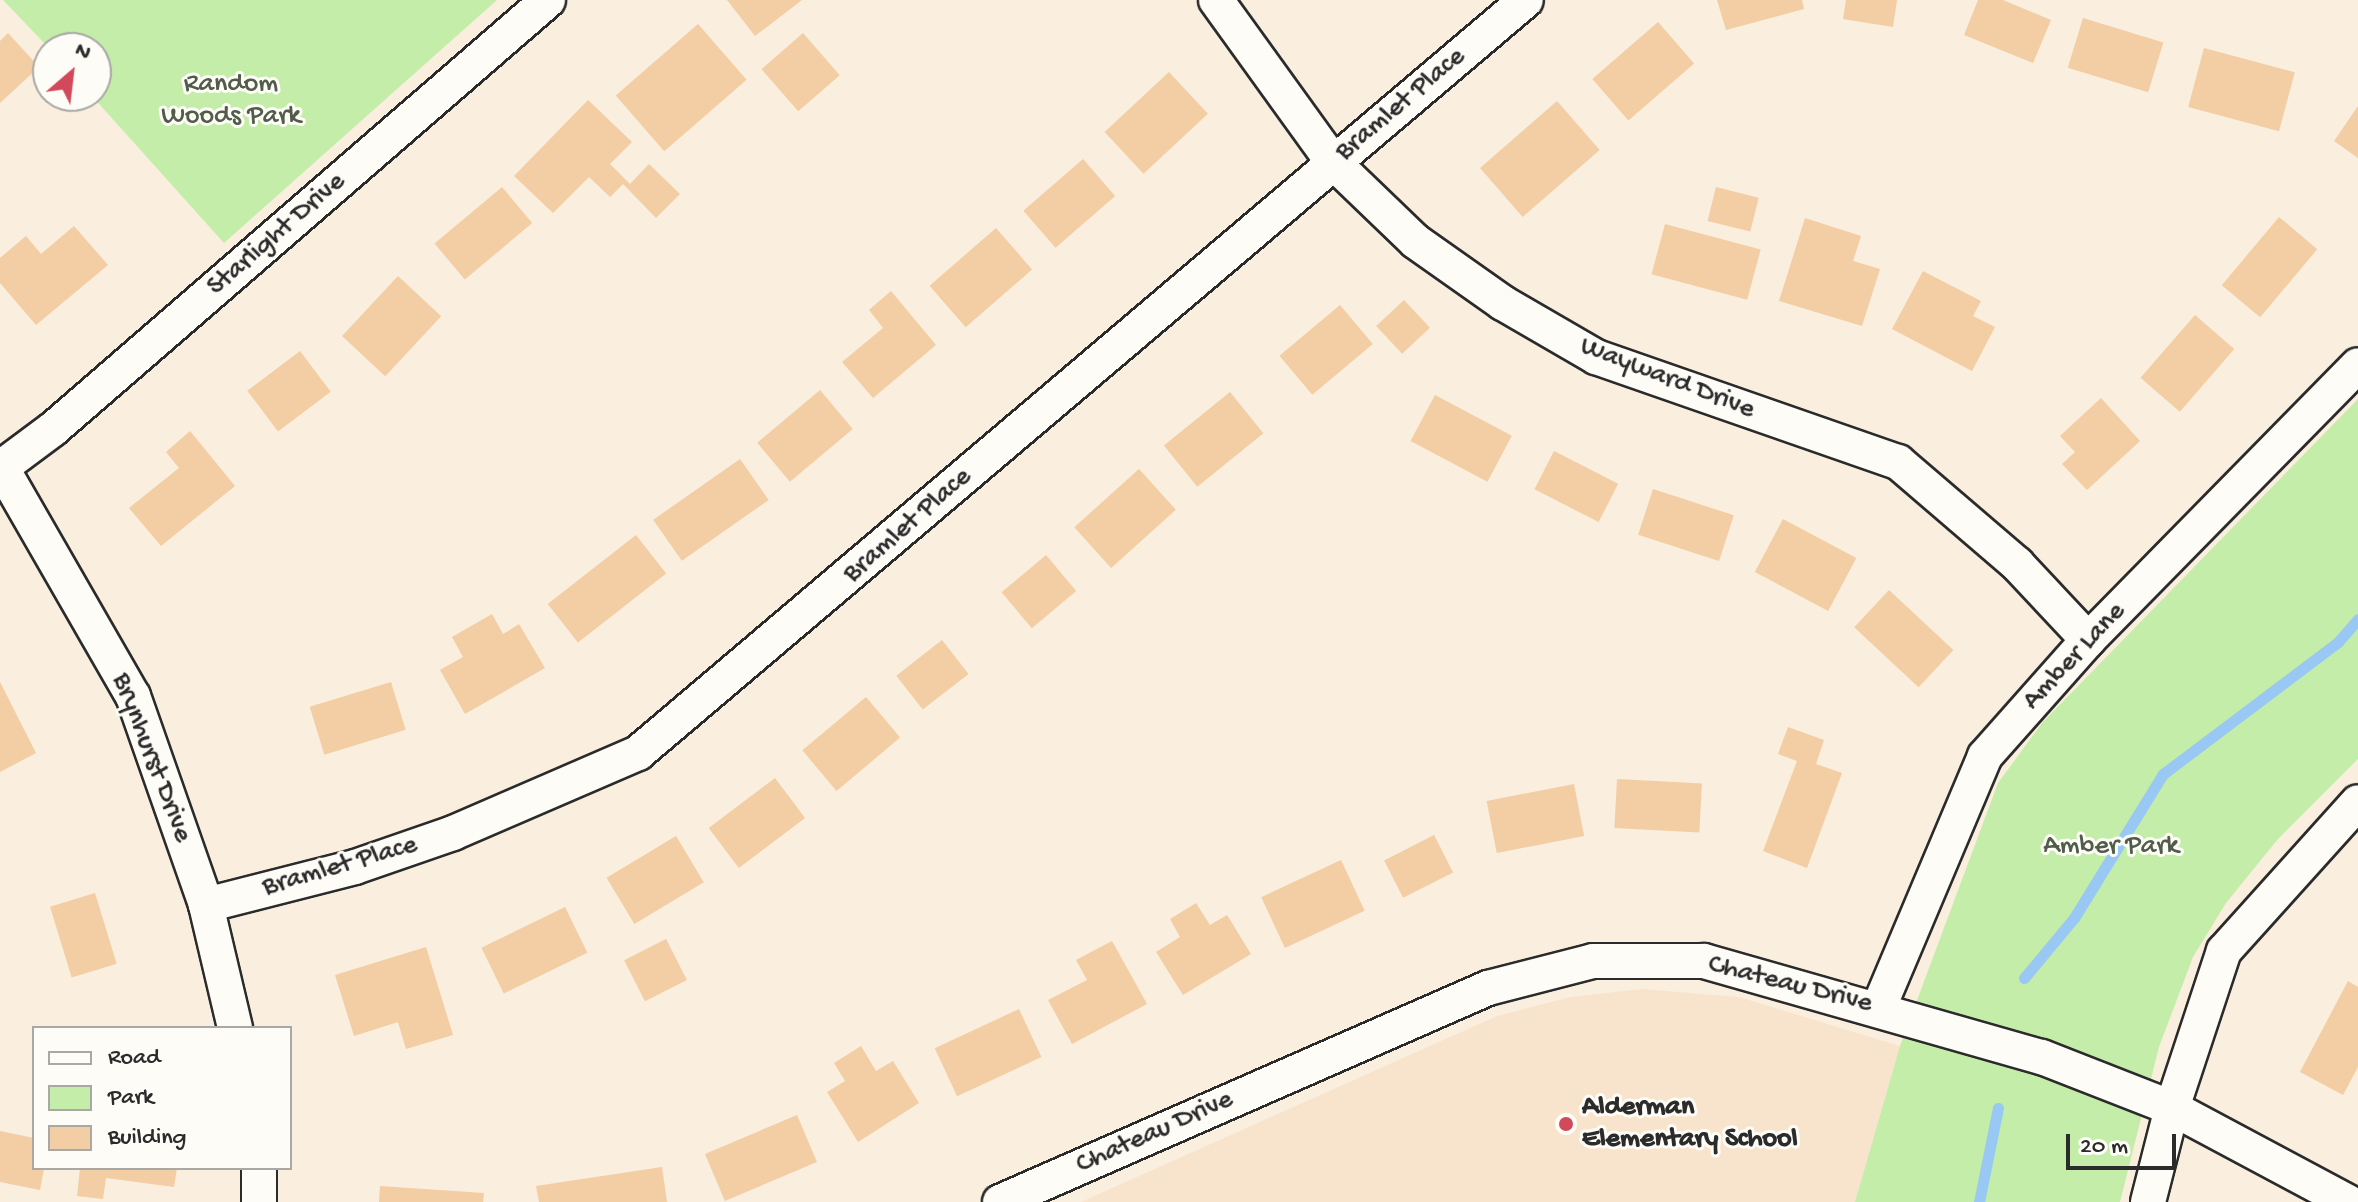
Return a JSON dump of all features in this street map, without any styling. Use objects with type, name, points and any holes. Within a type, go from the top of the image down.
[{"type":"street","name":"Starlight Drive","points":[[1,466],[53,429],[548,0]]},
{"type":"street","name":"Wayward Drive","points":[[1216,0],[1333,162],[1415,241],[1503,303],[1596,357],[1898,462],[2017,564],[2088,640]]},
{"type":"street","name":"Bramlet Place","points":[[206,905],[355,867],[439,838],[638,753],[1526,0]]},
{"type":"street","name":"Amber Lane","points":[[1879,1007],[1985,756],[2088,640],[2358,365]]},
{"type":"street","name":"Brynhurst Drive","points":[[1,466],[133,696],[206,905],[235,1026]]},
{"type":"street","points":[[2148,1202],[2172,1108],[2224,951],[2358,802]]},
{"type":"street","name":"Chateau Drive","points":[[1000,1202],[1488,988],[1593,961],[1704,961],[1879,1007],[2042,1057],[2172,1108],[2348,1202]]},
{"type":"street","points":[[259,1170],[259,1202]]},
{"type":"shaded area","name":"Alderman Elementary School","points":[[1642,989],[1739,997],[1900,1046],[1855,1202],[1081,1202],[1497,1016],[1570,997]]},
{"type":"green space","name":"Random Woods Park","points":[[3,0],[497,0],[224,243],[106,112],[112,112],[112,32],[34,32]]},
{"type":"green space","name":"Amber Park","points":[[2358,399],[2358,759],[2278,839],[2226,903],[2193,957],[2159,1047],[2120,1202],[1855,1202],[1900,1046],[1998,783],[2042,723]]},
{"type":"building","points":[[727,0],[802,0],[755,36]]},
{"type":"building","points":[[1717,0],[1802,0],[1804,9],[1726,30]]},
{"type":"building","points":[[1846,0],[1897,0],[1893,27],[1843,19]]},
{"type":"building","points":[[1978,0],[2003,0],[2051,20],[2033,63],[1964,35]]},
{"type":"building","points":[[2083,18],[2163,43],[2148,92],[2068,68]]},
{"type":"building","points":[[1658,22],[1694,64],[1628,121],[1592,79]]},
{"type":"building","points":[[698,24],[747,80],[664,151],[616,96]]},
{"type":"building","points":[[8,33],[32,59],[32,73],[0,103],[0,41]]},
{"type":"building","points":[[803,33],[840,75],[798,111],[761,69]]},
{"type":"building","points":[[2204,48],[2295,72],[2279,131],[2188,107]]},
{"type":"building","points":[[1169,72],[1208,114],[1144,174],[1105,132]]},
{"type":"building","points":[[588,100],[632,142],[610,164],[630,184],[649,164],[680,194],[656,218],[623,184],[610,197],[589,177],[553,213],[514,176]]},
{"type":"building","points":[[1557,101],[1600,150],[1523,217],[1480,168]]},
{"type":"building","points":[[2358,106],[2358,158],[2334,141]]},
{"type":"building","points":[[1083,159],[1115,196],[1056,248],[1023,211]]},
{"type":"building","points":[[502,187],[532,223],[465,280],[435,244]]},
{"type":"building","points":[[1716,187],[1759,198],[1750,232],[1708,221]]},
{"type":"building","points":[[2279,217],[2317,249],[2260,317],[2222,285]]},
{"type":"building","points":[[1805,218],[1861,236],[1853,261],[1880,269],[1862,326],[1779,301]]},
{"type":"building","points":[[1665,224],[1761,250],[1747,300],[1652,274]]},
{"type":"building","points":[[74,226],[108,265],[36,325],[0,283],[0,258],[26,236],[41,254]]},
{"type":"building","points":[[996,228],[1032,270],[966,327],[930,286]]},
{"type":"building","points":[[1923,271],[1981,301],[1973,316],[1995,327],[1972,371],[1892,329]]},
{"type":"building","points":[[398,276],[441,316],[385,376],[342,336]]},
{"type":"building","points":[[891,291],[936,345],[873,398],[842,362],[883,328],[869,310]]},
{"type":"building","points":[[1404,300],[1430,328],[1402,354],[1376,326]]},
{"type":"building","points":[[1340,305],[1373,344],[1312,395],[1279,356]]},
{"type":"building","points":[[2195,315],[2234,349],[2180,412],[2141,378]]},
{"type":"building","points":[[300,351],[331,392],[278,431],[247,391]]},
{"type":"building","points":[[820,390],[853,429],[790,482],[757,443]]},
{"type":"building","points":[[1230,392],[1263,433],[1197,487],[1164,445]]},
{"type":"building","points":[[1435,395],[1512,436],[1487,482],[1411,441]]},
{"type":"building","points":[[2101,398],[2140,441],[2087,490],[2062,464],[2075,452],[2060,436]]},
{"type":"building","points":[[190,431],[235,486],[161,546],[129,508],[179,468],[166,452]]},
{"type":"building","points":[[1554,451],[1618,484],[1599,522],[1534,489]]},
{"type":"building","points":[[740,459],[769,500],[682,561],[653,520]]},
{"type":"building","points":[[1139,469],[1176,510],[1111,568],[1074,527]]},
{"type":"building","points":[[1653,489],[1734,515],[1719,561],[1638,535]]},
{"type":"building","points":[[1783,519],[1856,558],[1828,611],[1755,572]]},
{"type":"building","points":[[636,535],[666,574],[578,643],[548,604]]},
{"type":"building","points":[[1046,555],[1076,591],[1032,628],[1002,592]]},
{"type":"building","points":[[1889,590],[1953,650],[1919,687],[1854,627]]},
{"type":"building","points":[[492,614],[503,634],[519,624],[545,668],[465,714],[440,670],[463,657],[452,637]]},
{"type":"building","points":[[942,640],[968,674],[923,710],[896,676]]},
{"type":"building","points":[[0,682],[36,753],[0,772]]},
{"type":"building","points":[[391,682],[406,730],[324,755],[310,707]]},
{"type":"building","points":[[866,697],[900,738],[836,791],[802,750]]},
{"type":"building","points":[[1788,727],[1824,740],[1816,764],[1842,773],[1807,868],[1763,851],[1797,761],[1778,754]]},
{"type":"building","points":[[775,778],[805,818],[739,868],[709,828]]},
{"type":"building","points":[[1617,779],[1702,783],[1699,832],[1614,828]]},
{"type":"building","points":[[1574,784],[1584,836],[1497,853],[1487,801]]},
{"type":"building","points":[[1434,835],[1453,872],[1403,898],[1384,860]]},
{"type":"building","points":[[676,836],[704,882],[634,924],[607,878]]},
{"type":"building","points":[[1341,860],[1365,911],[1285,948],[1261,897]]},
{"type":"building","points":[[95,893],[117,964],[72,978],[50,907]]},
{"type":"building","points":[[1196,903],[1210,925],[1227,915],[1251,954],[1183,995],[1156,952],[1180,937],[1170,919]]},
{"type":"building","points":[[565,907],[587,953],[504,994],[481,948]]},
{"type":"building","points":[[666,939],[687,980],[645,1001],[624,960]]},
{"type":"building","points":[[1112,941],[1147,1004],[1072,1044],[1048,1000],[1087,980],[1076,960]]},
{"type":"building","points":[[426,947],[453,1035],[406,1049],[398,1022],[354,1036],[335,975]]},
{"type":"building","points":[[2348,981],[2358,987],[2358,1067],[2343,1095],[2300,1072]]},
{"type":"building","points":[[1019,1009],[1041,1057],[957,1096],[935,1048]]},
{"type":"building","points":[[861,1046],[876,1071],[893,1061],[919,1103],[858,1142],[827,1092],[845,1081],[834,1063]]},
{"type":"building","points":[[797,1115],[817,1162],[725,1201],[705,1154]]},
{"type":"building","points":[[0,1131],[32,1138],[32,1170],[44,1170],[40,1190],[0,1182]]},
{"type":"building","points":[[662,1167],[667,1202],[539,1202],[536,1186]]},
{"type":"building","points":[[80,1170],[177,1170],[174,1187],[106,1178],[103,1199],[77,1196]]},
{"type":"building","points":[[380,1186],[484,1193],[483,1202],[379,1202]]},
{"type":"waterway","points":[[2024,978],[2074,918],[2163,774],[2338,642],[2358,619]]},
{"type":"waterway","points":[[1979,1202],[1998,1108]]},
{"type":"place","name":"Alderman Elementary School","points":[[1566,1124]]}]
